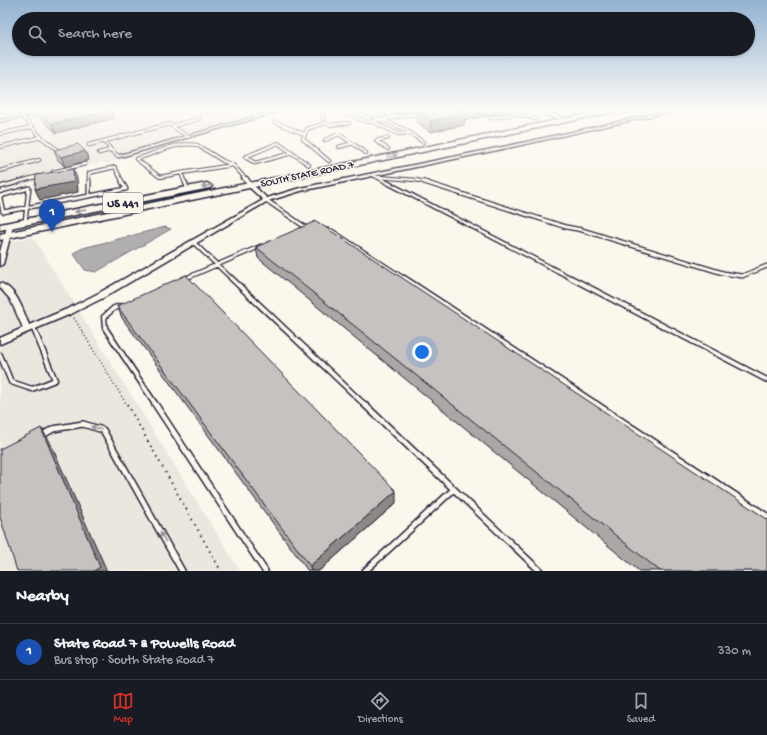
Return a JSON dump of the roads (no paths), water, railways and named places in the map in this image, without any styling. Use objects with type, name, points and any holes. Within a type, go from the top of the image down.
[{"type":"main road","name":"SOUTH STATE ROAD 7","points":[[4,231],[25,222],[188,190],[247,182],[309,165],[449,137]]},
{"type":"main road","name":"SOUTH STATE ROAD 7","points":[[4,231],[484,137]]},
{"type":"main road","points":[[410,152],[421,146],[423,142]]},
{"type":"street","points":[[118,156],[188,137]]},
{"type":"street","points":[[0,341],[70,311],[132,278],[266,200],[300,190],[375,176],[555,137]]},
{"type":"street","points":[[247,182],[266,200]]},
{"type":"street","points":[[0,264],[2,260],[4,231]]},
{"type":"street","points":[[0,285],[9,291],[14,298],[30,328]]},
{"type":"lane","points":[[0,147],[41,137],[63,155]]},
{"type":"lane","points":[[89,145],[121,137]]},
{"type":"lane","points":[[303,137],[303,139],[330,161]]},
{"type":"lane","points":[[325,140],[333,137]]},
{"type":"lane","points":[[343,137],[366,153]]},
{"type":"lane","points":[[416,137],[423,142]]},
{"type":"lane","points":[[388,138],[376,141],[388,149]]},
{"type":"lane","points":[[104,141],[118,156]]},
{"type":"lane","points":[[292,153],[255,163],[245,157],[278,143],[309,165]]},
{"type":"lane","points":[[339,147],[353,143]]},
{"type":"lane","points":[[233,165],[160,177],[136,159],[186,145],[195,144],[226,163],[233,165],[247,182]]},
{"type":"lane","points":[[99,153],[111,150]]},
{"type":"lane","points":[[0,171],[39,160]]},
{"type":"lane","points":[[50,173],[85,164]]},
{"type":"lane","points":[[25,222],[27,207],[29,188],[0,197],[3,212],[27,207],[89,196],[126,189],[115,166],[89,173],[89,196]]},
{"type":"lane","points":[[181,173],[188,190]]},
{"type":"lane","points":[[0,187],[42,175]]},
{"type":"lane","points":[[375,176],[416,180],[437,185],[566,226],[724,272],[742,276],[767,266]]},
{"type":"lane","points":[[375,176],[767,380]]},
{"type":"lane","points":[[266,200],[304,227]]},
{"type":"lane","points":[[297,230],[304,227],[311,227]]},
{"type":"lane","points":[[325,229],[332,231],[767,516]]},
{"type":"lane","points":[[193,242],[540,571]]},
{"type":"lane","points":[[176,282],[268,243]]},
{"type":"lane","points":[[128,303],[114,308],[104,317],[105,328],[265,571]]},
{"type":"lane","points":[[0,355],[11,382],[32,389],[55,380],[30,328]]},
{"type":"lane","points":[[33,440],[53,429],[83,424],[102,430],[119,457],[182,571]]},
{"type":"lane","points":[[365,571],[453,490]]},
{"type":"place","name":"State Road 7 & Powells Road","points":[[52,232]]}]
